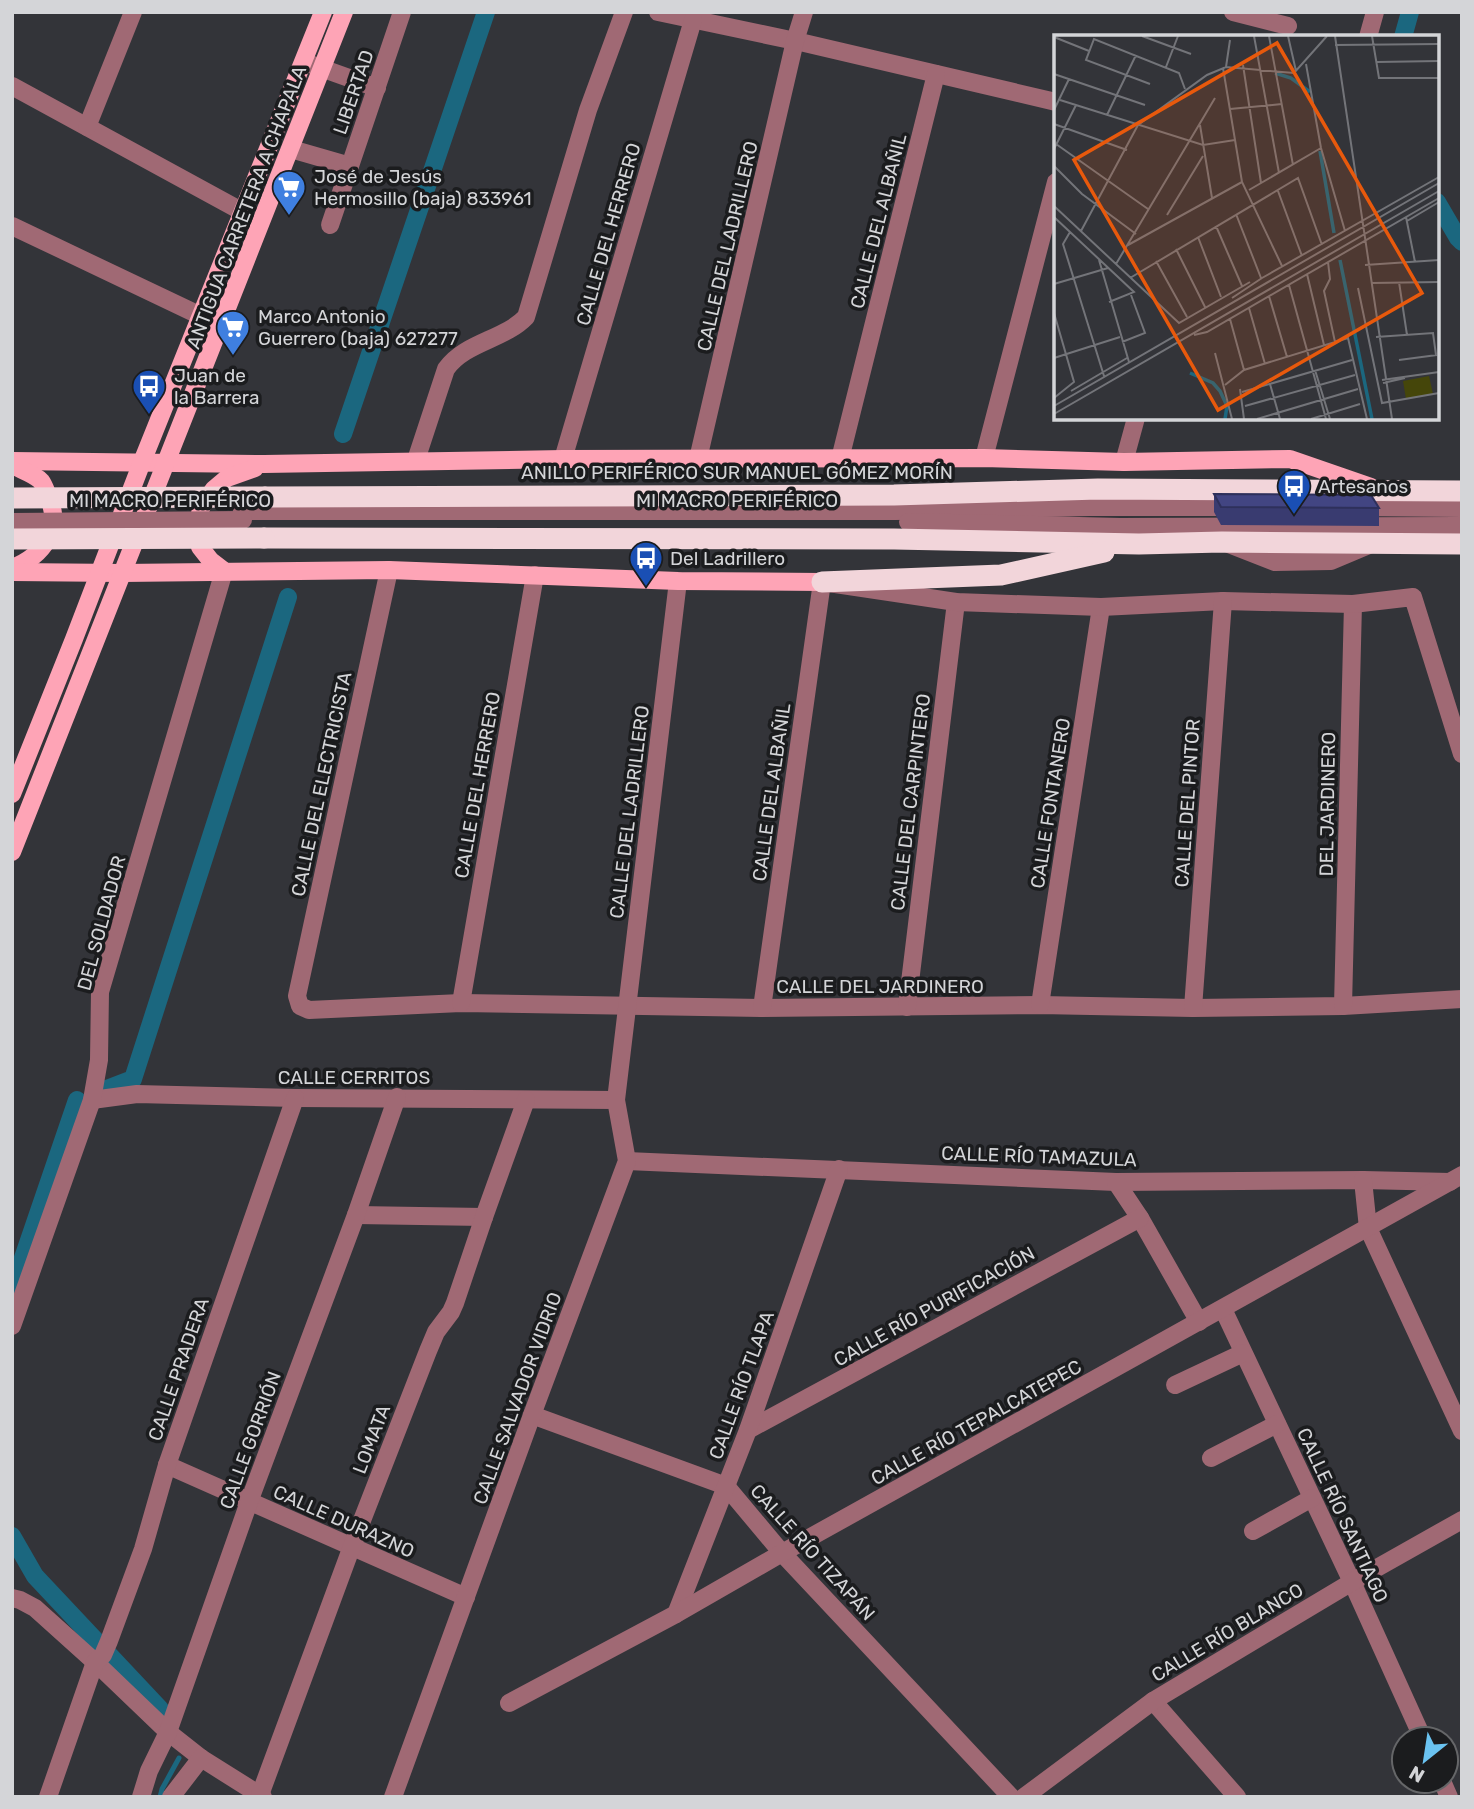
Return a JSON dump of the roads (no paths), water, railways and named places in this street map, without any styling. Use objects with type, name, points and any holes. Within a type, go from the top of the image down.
[{"type":"highway","name":"ANILLO PERIFÉRICO SUR MANUEL GÓMEZ MORÍN","points":[[12,498],[894,495],[1098,489],[1381,499],[1460,497]]},
{"type":"highway","points":[[12,539],[894,539],[1139,544],[1384,537],[1462,544]]},
{"type":"highway","points":[[822,582],[1001,575],[1139,544]]},
{"type":"main road","name":"ANTIGUA CARRETERA A CHAPALA","points":[[12,794],[323,12]]},
{"type":"main road","name":"ANTIGUA CARRETERA A CHAPALA","points":[[12,852],[344,12]]},
{"type":"main road","points":[[12,463],[264,464],[416,460],[984,458],[1124,462],[1290,459],[1381,499]]},
{"type":"main road","points":[[12,463],[42,482],[52,505],[54,526],[43,549],[12,570]]},
{"type":"main road","points":[[224,571],[211,561],[200,547],[198,528],[201,507],[214,489],[227,478],[264,464]]},
{"type":"main road","points":[[12,570],[122,573],[389,570],[678,581],[822,582]]},
{"type":"street","points":[[87,127],[133,12]]},
{"type":"street","name":"LIBERTAD","points":[[330,225],[402,12]]},
{"type":"street","points":[[416,460],[446,369],[454,358],[517,327],[526,317],[588,110],[624,12]]},
{"type":"street","points":[[658,12],[1054,102]]},
{"type":"street","name":"CALLE DEL LADRILLERO","points":[[698,459],[803,12]]},
{"type":"street","points":[[1233,12],[1290,25]]},
{"type":"street","points":[[1369,35],[1375,12]]},
{"type":"street","name":"CALLE DEL HERRERO","points":[[563,459],[693,20]]},
{"type":"street","points":[[304,62],[377,88]]},
{"type":"street","name":"CALLE DEL ALBAÑIL","points":[[841,459],[936,74]]},
{"type":"street","points":[[12,86],[243,212]]},
{"type":"street","points":[[291,149],[350,166]]},
{"type":"street","points":[[984,458],[1054,190]]},
{"type":"street","points":[[12,226],[222,326]]},
{"type":"street","points":[[1124,462],[1135,420]]},
{"type":"street","name":"MI MACRO PERIFÉRICO","points":[[12,522],[243,516],[1263,507],[1381,499]]},
{"type":"street","name":"MI MACRO PERIFÉRICO","points":[[12,512],[889,522],[1384,537],[1462,526]]},
{"type":"street","name":"CALLE DEL ELECTRICISTA","points":[[300,1006],[297,996],[389,570]]},
{"type":"street","name":"DEL SOLDADOR","points":[[12,1326],[92,1100],[99,1060],[100,992],[224,571]]},
{"type":"street","name":"CALLE DEL HERRERO","points":[[461,1003],[535,575]]},
{"type":"street","name":"CALLE DEL LADRILLERO","points":[[627,1006],[678,581]]},
{"type":"street","points":[[822,582],[956,602],[1101,607],[1223,601],[1353,604],[1413,597],[1462,754]]},
{"type":"street","name":"CALLE DEL ALBAÑIL","points":[[762,1008],[822,582]]},
{"type":"street","name":"CALLE DEL PINTOR","points":[[1193,1008],[1223,601]]},
{"type":"street","name":"CALLE DEL CARPINTERO","points":[[907,1007],[956,602]]},
{"type":"street","name":"DEL JARDINERO","points":[[1343,1006],[1353,604]]},
{"type":"street","name":"CALLE FONTANERO","points":[[1040,1006],[1101,607]]},
{"type":"street","name":"CALLE DEL JARDINERO","points":[[300,1006],[309,1010],[461,1003],[762,1008],[1193,1008],[1343,1006],[1462,999]]},
{"type":"street","points":[[627,1006],[616,1100],[627,1161]]},
{"type":"street","name":"CALLE CERRITOS","points":[[92,1100],[137,1094],[616,1100]]},
{"type":"street","name":"CALLE GORRIÓN","points":[[141,1797],[149,1770],[168,1732],[397,1097]]},
{"type":"street","name":"CALLE PRADERA","points":[[48,1797],[143,1549],[167,1465],[295,1098]]},
{"type":"street","name":"LOMATA","points":[[262,1796],[352,1546],[428,1351],[436,1332],[452,1312],[526,1100]]},
{"type":"street","name":"CALLE RÍO TAMAZULA","points":[[627,1161],[1116,1182],[1456,1179]]},
{"type":"street","name":"CALLE SALVADOR VIDRIO","points":[[393,1797],[627,1161]]},
{"type":"street","name":"CALLE RÍO TLAPA","points":[[676,1614],[748,1430],[839,1169]]},
{"type":"street","name":"CALLE RÍO TEPALCATEPEC","points":[[509,1703],[676,1614],[1456,1179]]},
{"type":"street","points":[[1363,1180],[1368,1228],[1462,1431]]},
{"type":"street","points":[[1116,1182],[1140,1218],[1199,1322]]},
{"type":"street","points":[[356,1215],[484,1217]]},
{"type":"street","name":"CALLE RÍO PURIFICACIÓN","points":[[748,1430],[1140,1218]]},
{"type":"street","name":"CALLE RÍO SANTIAGO","points":[[1223,1309],[1417,1725]]},
{"type":"street","points":[[1175,1385],[1243,1353]]},
{"type":"street","name":"CALLE RÍO TIZAPÁN","points":[[532,1415],[726,1486],[782,1553],[1011,1797]]},
{"type":"street","points":[[1211,1458],[1277,1424]]},
{"type":"street","name":"CALLE DURAZNO","points":[[167,1465],[466,1597]]},
{"type":"street","points":[[1253,1531],[1312,1498]]},
{"type":"street","name":"CALLE RÍO BLANCO","points":[[1024,1797],[1153,1701],[1462,1520]]},
{"type":"street","points":[[12,1598],[35,1608],[102,1653],[168,1732],[201,1758],[262,1796]]},
{"type":"street","points":[[1153,1701],[1237,1797]]},
{"type":"street","points":[[171,1797],[201,1758]]},
{"type":"waterway","points":[[343,434],[486,12]]},
{"type":"waterway","points":[[1404,35],[1410,12]]},
{"type":"waterway","points":[[1439,205],[1462,242]]},
{"type":"waterway","points":[[107,1089],[133,1079],[288,597]]},
{"type":"waterway","points":[[12,1290],[77,1100]]},
{"type":"waterway","points":[[12,1536],[35,1576],[160,1709]]},
{"type":"waterway","points":[[160,1797],[179,1758]]},
{"type":"place","name":"José de Jesús Hermosillo (baja) 833961","points":[[289,217]]},
{"type":"place","name":"Marco Antonio Guerrero (baja) 627277","points":[[233,357]]},
{"type":"place","name":"Juan de la Barrera","points":[[149,416]]},
{"type":"place","name":"Artesanos","points":[[1294,516]]},
{"type":"place","name":"Del Ladrillero","points":[[646,588]]}]
